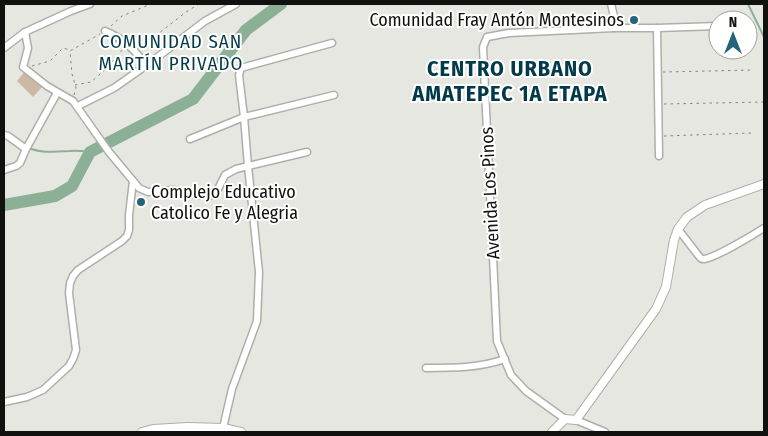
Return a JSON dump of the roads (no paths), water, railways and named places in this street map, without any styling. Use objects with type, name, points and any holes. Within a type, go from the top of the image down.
[{"type":"street","points":[[4,48],[25,32],[90,4]]},
{"type":"street","points":[[75,104],[114,88],[205,21],[236,4]]},
{"type":"street","points":[[611,4],[615,20],[614,28]]},
{"type":"street","name":"Avenida Los Pinos","points":[[565,419],[526,391],[512,375],[497,341],[483,47],[487,37],[509,33],[708,26]]},
{"type":"street","points":[[657,28],[659,156]]},
{"type":"street","points":[[105,31],[117,36],[135,51],[146,66]]},
{"type":"street","points":[[25,32],[28,48],[23,67],[47,86],[75,104],[109,152],[133,181],[140,188],[148,192],[173,190],[210,196],[218,189],[225,175],[236,169],[307,152]]},
{"type":"street","points":[[224,430],[232,389],[257,321],[260,272],[239,75],[241,68],[332,43]]},
{"type":"street","points":[[4,170],[18,165],[57,93]]},
{"type":"street","points":[[190,139],[244,118],[334,95]]},
{"type":"street","points":[[4,135],[26,149]]},
{"type":"street","points":[[4,402],[43,390],[69,366],[76,350],[69,293],[70,283],[78,270],[127,236],[133,181]]},
{"type":"street","points":[[576,420],[656,309],[666,287],[674,240],[687,217],[705,205],[764,184]]},
{"type":"street","points":[[678,230],[700,258],[703,259],[715,256],[764,228]]},
{"type":"street","points":[[426,368],[460,368],[505,360]]},
{"type":"street","points":[[552,432],[565,419],[576,420],[605,432]]},
{"type":"street","points":[[142,432],[153,429],[188,427],[241,432]]},
{"type":"waterway","points":[[4,205],[55,196],[72,186],[90,152],[193,99],[246,30],[281,4]]},
{"type":"waterway","points":[[748,4],[764,37]]},
{"type":"waterway","points":[[31,149],[46,152],[90,152]]},
{"type":"place","name":"Comunidad Fray Antón Montesinos","points":[[634,20]]},
{"type":"place","name":"Complejo Educativo Catolico Fe y Alegria","points":[[141,202]]},
{"type":"district","name":"COMUNIDAD SAN MARTÍN PRIVADO","points":[[171,52]]},
{"type":"district","name":"CENTRO URBANO AMATEPEC 1A ETAPA","points":[[510,80]]}]
